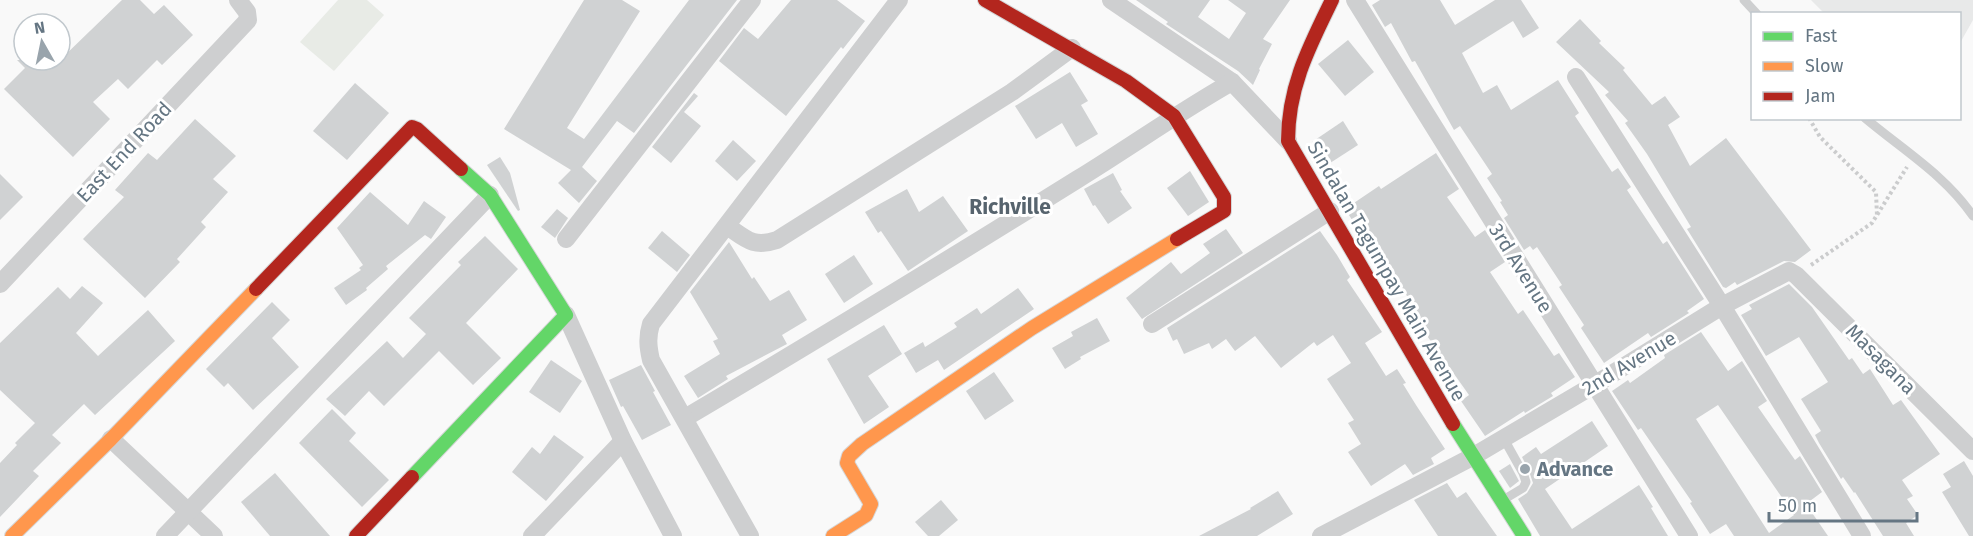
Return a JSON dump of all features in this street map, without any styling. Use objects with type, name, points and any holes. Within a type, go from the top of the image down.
[{"type":"street","name":"East End Road","points":[[0,284],[248,20],[247,12],[238,0]]},
{"type":"street","points":[[566,239],[752,0]]},
{"type":"street","points":[[750,536],[651,360],[648,334],[651,324],[899,0]]},
{"type":"street","points":[[833,536],[866,515],[871,504],[847,463],[849,456],[862,444],[1032,328],[1224,211],[1224,197],[1173,116],[1126,81],[985,0]]},
{"type":"street","points":[[1111,0],[1232,82],[1288,141]]},
{"type":"street","name":"Sindalan Tagumpay Main Avenue","points":[[1332,0],[1292,91],[1288,113],[1288,141],[1472,457],[1524,536]]},
{"type":"street","name":"3rd Avenue","points":[[1355,0],[1689,536]]},
{"type":"street","points":[[727,226],[752,243],[764,244],[777,240],[1012,92],[1072,48]]},
{"type":"street","points":[[1576,77],[1722,306],[1862,536]]},
{"type":"street","points":[[685,418],[1070,185],[1173,116],[1232,82]]},
{"type":"street","points":[[12,536],[111,439],[412,127],[490,195],[567,315],[623,441],[673,536]]},
{"type":"street","points":[[165,536],[490,195]]},
{"type":"street","points":[[1152,324],[1314,219],[1330,211]]},
{"type":"street","name":"2nd Avenue","points":[[1321,536],[1504,439],[1722,306],[1791,273]]},
{"type":"street","name":"Masagana","points":[[1791,273],[1973,451]]},
{"type":"street","points":[[356,536],[567,315]]},
{"type":"street","points":[[111,439],[214,536]]},
{"type":"street","points":[[532,536],[623,441]]},
{"type":"lane","points":[[1744,0],[1755,12]]},
{"type":"lane","points":[[1868,120],[1937,174],[1960,197],[1973,216]]},
{"type":"lane","points":[[1501,501],[1522,488],[1526,482],[1504,439]]},
{"type":"path","points":[[1810,120],[1820,137],[1876,192],[1877,216]]},
{"type":"path","points":[[1791,273],[1872,223],[1914,156]]},
{"type":"shaded area","points":[[338,0],[367,0],[384,15],[334,71],[300,42]]},
{"type":"shaded area","points":[[1811,0],[1973,0],[1973,20],[1961,41],[1961,12],[1823,12]]},
{"type":"building","points":[[122,0],[140,0],[154,14],[164,5],[193,35],[162,65],[157,60],[128,89],[118,79],[93,102],[110,119],[73,157],[4,89],[21,72],[72,72],[72,48]]},
{"type":"building","points":[[584,0],[622,0],[640,11],[567,128],[584,139],[689,0],[737,0],[634,133],[617,121],[582,167],[597,181],[579,203],[558,183],[571,170],[504,129]]},
{"type":"building","points":[[791,0],[837,0],[865,21],[843,49],[841,47],[786,116],[719,61],[744,28],[758,39]]},
{"type":"building","points":[[1136,0],[1210,0],[1198,17],[1229,39],[1246,13],[1228,0],[1290,0],[1263,39],[1272,44],[1253,85],[1238,71],[1166,24],[1168,22]]},
{"type":"building","points":[[1380,0],[1440,0],[1455,25],[1495,0],[1521,0],[1539,28],[1523,38],[1513,21],[1462,53],[1483,93],[1497,85],[1511,110],[1558,80],[1579,113],[1575,116],[1612,172],[1618,168],[1631,187],[1627,190],[1663,244],[1667,241],[1704,299],[1687,311],[1689,313],[1651,337],[1648,333],[1604,363],[1581,328],[1584,325],[1559,287],[1562,285],[1537,247],[1533,250],[1530,246],[1524,250],[1504,218],[1508,215],[1487,178],[1492,174],[1460,126],[1454,130],[1391,23],[1385,27],[1372,5]]},
{"type":"building","points":[[1580,19],[1601,41],[1599,43],[1625,68],[1623,70],[1652,105],[1665,96],[1680,117],[1668,125],[1690,166],[1726,138],[1811,250],[1795,262],[1784,261],[1737,285],[1735,282],[1726,288],[1723,287],[1687,229],[1691,227],[1647,154],[1625,123],[1628,121],[1605,95],[1609,92],[1556,42]]},
{"type":"building","points":[[1348,40],[1374,72],[1345,96],[1318,64]]},
{"type":"building","points":[[1070,72],[1088,101],[1081,105],[1098,134],[1076,147],[1062,123],[1036,139],[1015,106]]},
{"type":"building","points":[[355,83],[389,113],[347,160],[313,131]]},
{"type":"building","points":[[694,93],[698,96],[684,112],[701,126],[671,163],[652,147]]},
{"type":"building","points":[[195,119],[236,156],[213,179],[228,192],[201,222],[206,227],[177,259],[180,262],[145,298],[83,239],[124,197],[115,190],[148,153],[157,160]]},
{"type":"building","points":[[1343,121],[1358,145],[1327,165],[1312,142]]},
{"type":"building","points":[[733,140],[756,161],[737,181],[715,161]]},
{"type":"building","points":[[1436,153],[1459,189],[1447,197],[1475,237],[1485,230],[1505,262],[1490,272],[1518,314],[1523,310],[1554,356],[1559,353],[1575,377],[1551,393],[1553,396],[1485,436],[1461,401],[1469,395],[1408,309],[1413,305],[1397,281],[1399,280],[1374,243],[1369,246],[1345,209],[1379,186],[1381,189]]},
{"type":"building","points":[[500,157],[510,173],[520,210],[518,211],[487,165]]},
{"type":"building","points":[[1190,171],[1209,202],[1188,216],[1167,188]]},
{"type":"building","points":[[1113,173],[1122,190],[1120,191],[1132,208],[1108,224],[1095,205],[1093,206],[1084,189]]},
{"type":"building","points":[[0,174],[23,197],[0,220]]},
{"type":"building","points":[[907,189],[919,212],[943,196],[968,231],[908,271],[881,231],[878,233],[865,212]]},
{"type":"building","points":[[370,192],[408,225],[424,201],[446,217],[431,239],[425,235],[386,266],[388,269],[366,288],[367,290],[346,305],[334,288],[361,270],[359,268],[363,265],[337,228]]},
{"type":"building","points":[[557,209],[568,218],[555,238],[541,227]]},
{"type":"building","points":[[1226,229],[1243,253],[1142,319],[1126,298],[1171,262],[1181,274],[1210,253],[1203,244]]},
{"type":"building","points":[[662,231],[690,255],[677,272],[648,248]]},
{"type":"building","points":[[1320,231],[1350,277],[1347,280],[1382,332],[1365,343],[1386,376],[1397,369],[1406,383],[1403,384],[1445,449],[1431,458],[1434,464],[1413,475],[1405,464],[1371,486],[1348,452],[1361,444],[1348,423],[1354,420],[1327,379],[1351,363],[1333,335],[1317,346],[1314,342],[1281,368],[1255,336],[1235,351],[1226,339],[1212,349],[1209,343],[1184,354],[1177,339],[1173,341],[1167,328]]},
{"type":"building","points":[[485,236],[518,269],[466,323],[501,358],[473,385],[439,351],[384,406],[369,391],[345,416],[326,399],[387,341],[403,358],[426,334],[409,318],[461,265],[458,262]]},
{"type":"building","points":[[729,242],[752,279],[754,277],[770,301],[789,290],[807,320],[782,335],[787,344],[726,376],[728,379],[698,398],[684,376],[720,354],[713,341],[718,339],[690,292]]},
{"type":"building","points":[[854,255],[873,284],[844,303],[825,274]]},
{"type":"building","points":[[1789,284],[1812,307],[1849,360],[1852,358],[1863,374],[1870,369],[1893,405],[1901,400],[1940,454],[1902,480],[1913,496],[1907,499],[1918,515],[1906,523],[1914,536],[1883,536],[1855,492],[1843,477],[1841,479],[1819,443],[1815,435],[1821,431],[1801,399],[1828,382],[1799,337],[1766,356],[1741,315],[1752,309],[1749,305]]},
{"type":"building","points":[[82,286],[103,303],[76,333],[98,356],[148,310],[175,341],[95,415],[84,404],[52,435],[61,443],[33,471],[39,476],[0,517],[0,463],[17,445],[15,443],[35,423],[0,390],[0,343],[58,287],[70,299]]},
{"type":"building","points":[[1018,288],[1034,309],[944,370],[938,360],[916,373],[904,353],[923,342],[925,347],[957,327],[954,323],[977,308],[981,314]]},
{"type":"building","points":[[272,302],[290,320],[272,338],[299,367],[253,410],[228,383],[224,387],[206,369]]},
{"type":"building","points":[[1097,318],[1110,341],[1080,357],[1081,359],[1065,369],[1052,348],[1073,336],[1071,332]]},
{"type":"building","points":[[884,325],[902,354],[868,376],[889,407],[864,424],[827,359]]},
{"type":"building","points":[[1701,332],[1728,371],[1742,361],[1767,401],[1758,407],[1795,460],[1800,456],[1822,492],[1806,504],[1828,536],[1734,536],[1726,524],[1710,534],[1690,503],[1692,502],[1641,428],[1638,430],[1612,391],[1628,380],[1630,383],[1665,358],[1664,355]],"holes":[[[1718,405],[1794,515],[1769,533],[1696,419]]]},
{"type":"building","points":[[551,360],[582,381],[560,413],[529,392]]},
{"type":"building","points":[[641,365],[671,425],[642,440],[623,406],[621,407],[609,380]]},
{"type":"building","points":[[994,372],[1014,401],[985,420],[966,391]]},
{"type":"building","points":[[332,409],[356,433],[349,441],[389,480],[362,507],[299,443]]},
{"type":"building","points":[[1592,421],[1608,446],[1545,489],[1572,529],[1639,485],[1668,536],[1540,536],[1518,499],[1527,493],[1533,483],[1522,457],[1536,447],[1541,454]]},
{"type":"building","points":[[554,435],[584,457],[546,501],[512,472],[532,447],[540,454]]},
{"type":"building","points":[[1964,461],[1973,476],[1973,536],[1969,536],[1942,492],[1951,487],[1943,474]]},
{"type":"building","points":[[1510,464],[1519,481],[1510,488],[1499,471]]},
{"type":"building","points":[[275,473],[330,536],[270,536],[241,502]]},
{"type":"building","points":[[1447,483],[1457,498],[1466,492],[1497,536],[1438,536],[1414,500]]},
{"type":"building","points":[[1278,491],[1293,514],[1257,536],[1199,536],[1251,509]]},
{"type":"building","points":[[941,500],[958,520],[939,536],[928,536],[915,522]]},
{"type":"traffic: fast","points":[[412,477],[566,315],[490,195],[461,169]]},
{"type":"traffic: fast","points":[[1453,424],[1524,536]]},
{"type":"traffic: slow","points":[[833,536],[866,515],[871,504],[847,463],[849,456],[862,444],[1032,328],[1177,239]]},
{"type":"traffic: slow","points":[[12,536],[111,439],[256,289]]},
{"type":"traffic: jam","points":[[985,0],[1126,81],[1174,116],[1224,197],[1224,211],[1177,239]]},
{"type":"traffic: jam","points":[[1332,0],[1301,68],[1292,103],[1288,141],[1453,424]]},
{"type":"traffic: jam","points":[[256,289],[412,127],[461,169]]},
{"type":"traffic: jam","points":[[356,536],[412,477]]},
{"type":"place","name":"Advance","points":[[1525,469]]},
{"type":"district","name":"Richville","points":[[1010,207]]}]
